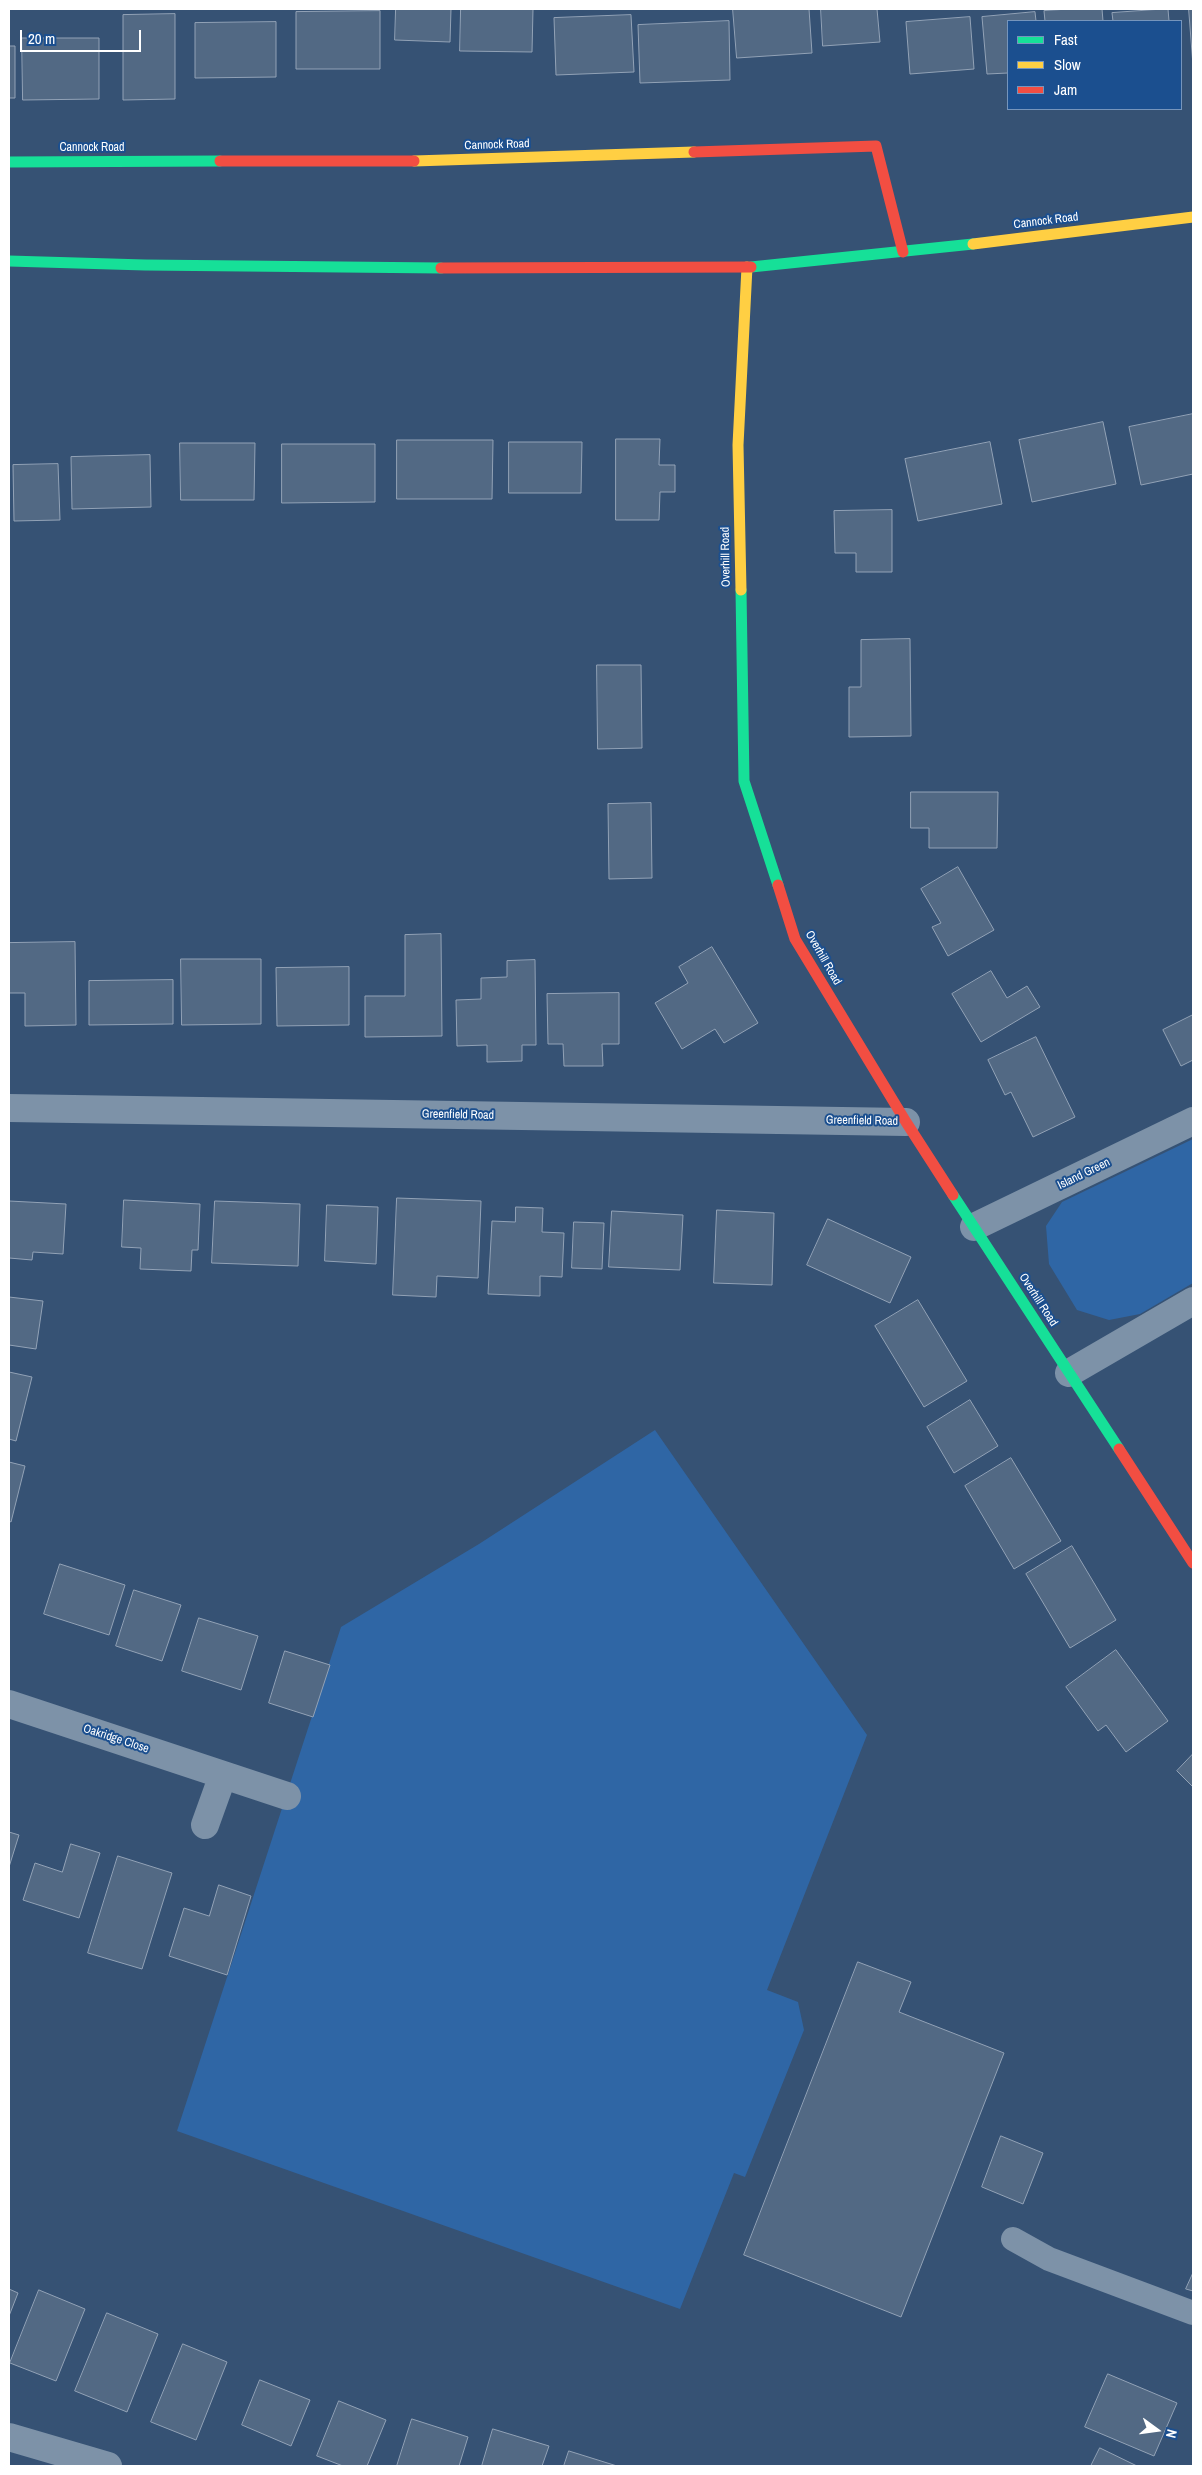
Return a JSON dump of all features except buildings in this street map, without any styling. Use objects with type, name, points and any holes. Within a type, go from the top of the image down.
[{"type":"street","name":"Cannock Road","points":[[9,162],[415,161],[876,146],[903,252]]},
{"type":"street","name":"Cannock Road","points":[[9,261],[145,265],[450,268],[747,267],[903,252],[1193,217]]},
{"type":"street","name":"Overhill Road","points":[[747,267],[738,445],[744,781],[795,939],[906,1122],[1193,1563]]},
{"type":"street","name":"Greenfield Road","points":[[9,1108],[906,1122]]},
{"type":"street","name":"Island Green","points":[[974,1227],[1193,1121]]},
{"type":"street","points":[[1069,1373],[1193,1300]]},
{"type":"street","name":"Oakridge Close","points":[[9,1704],[287,1796]]},
{"type":"street","points":[[205,1825],[223,1775]]},
{"type":"street","points":[[9,2437],[108,2466]]},
{"type":"lane","points":[[1013,2239],[1049,2259],[1193,2313]]},
{"type":"shaded area","points":[[1193,1139],[1193,1283],[1140,1314],[1109,1320],[1077,1310],[1049,1264],[1046,1226],[1062,1202]]},
{"type":"shaded area","points":[[655,1430],[867,1735],[767,1990],[798,2002],[804,2030],[745,2177],[734,2173],[680,2309],[177,2131],[341,1627],[479,1544]]},
{"type":"traffic: fast","points":[[9,162],[220,161]]},
{"type":"traffic: fast","points":[[751,267],[973,244]]},
{"type":"traffic: fast","points":[[9,261],[145,265],[441,268]]},
{"type":"traffic: fast","points":[[741,590],[744,781],[778,885]]},
{"type":"traffic: fast","points":[[953,1195],[1119,1449]]},
{"type":"traffic: slow","points":[[414,161],[694,152]]},
{"type":"traffic: slow","points":[[973,244],[1193,217]]},
{"type":"traffic: slow","points":[[741,590],[738,445],[747,267]]},
{"type":"traffic: jam","points":[[694,152],[876,146],[903,252]]},
{"type":"traffic: jam","points":[[220,161],[414,161]]},
{"type":"traffic: jam","points":[[441,268],[751,267]]},
{"type":"traffic: jam","points":[[778,885],[795,939],[906,1122],[953,1195]]},
{"type":"traffic: jam","points":[[1119,1449],[1193,1563]]}]
